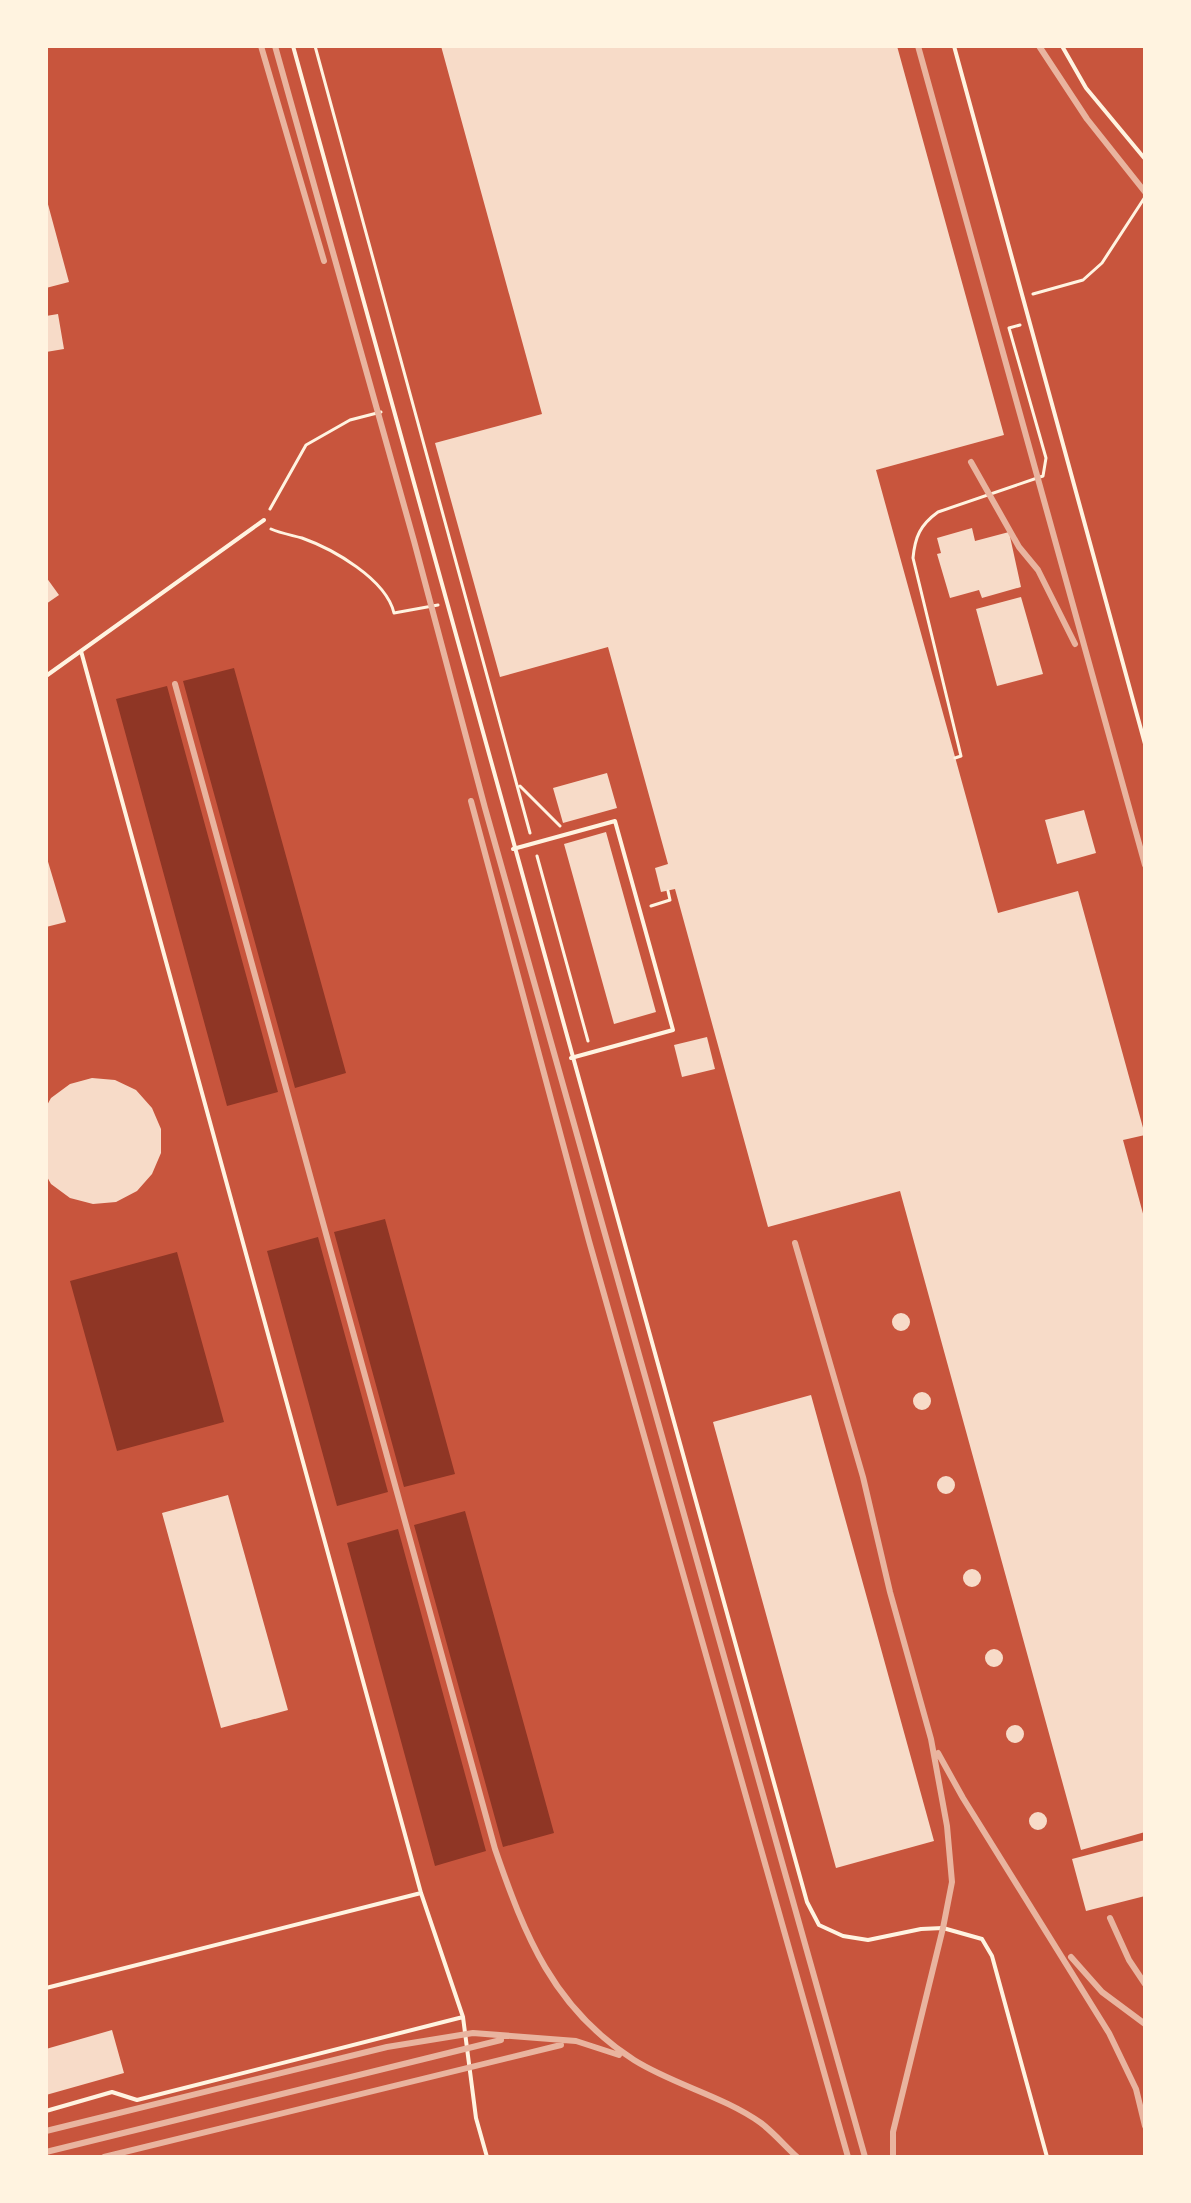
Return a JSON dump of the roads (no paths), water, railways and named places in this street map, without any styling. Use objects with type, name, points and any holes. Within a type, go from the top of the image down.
[{"type":"lane","points":[[293,46],[807,1902],[819,1925],[843,1936],[868,1940],[921,1929],[943,1928],[982,1939],[992,1956],[1047,2157]]},
{"type":"lane","points":[[954,46],[1145,744]]},
{"type":"lane","points":[[1062,46],[1086,88],[1145,159]]},
{"type":"lane","points":[[46,676],[264,520]]},
{"type":"lane","points":[[81,651],[421,1893],[463,2017],[476,2118],[487,2157]]},
{"type":"lane","points":[[513,849],[615,821],[673,1030],[571,1058]]},
{"type":"lane","points":[[46,1988],[421,1893]]},
{"type":"lane","points":[[46,2111],[112,2092],[137,2100],[463,2017]]},
{"type":"railway","points":[[261,46],[324,261]]},
{"type":"railway","points":[[275,46],[414,541],[485,808],[865,2157]]},
{"type":"railway","points":[[918,46],[1145,865]]},
{"type":"railway","points":[[1039,46],[1087,119],[1145,192]]},
{"type":"railway","points":[[971,462],[1019,547],[1038,570],[1075,644]]},
{"type":"railway","points":[[175,684],[495,1849],[518,1911],[545,1968],[562,1993],[606,2040],[649,2069],[746,2114],[766,2127],[797,2157]]},
{"type":"railway","points":[[471,801],[589,1241],[848,2157]]},
{"type":"railway","points":[[795,1243],[863,1477],[890,1592],[931,1739],[947,1826],[952,1882],[893,2132],[893,2157]]},
{"type":"railway","points":[[938,1753],[1109,2033],[1136,2089],[1145,2126]]},
{"type":"railway","points":[[1110,1918],[1129,1960],[1145,1984]]},
{"type":"railway","points":[[1071,1957],[1102,1992],[1145,2024]]},
{"type":"railway","points":[[46,2131],[387,2047],[473,2033],[576,2041],[619,2055]]},
{"type":"railway","points":[[46,2152],[501,2040]]},
{"type":"railway","points":[[104,2157],[561,2045]]}]
